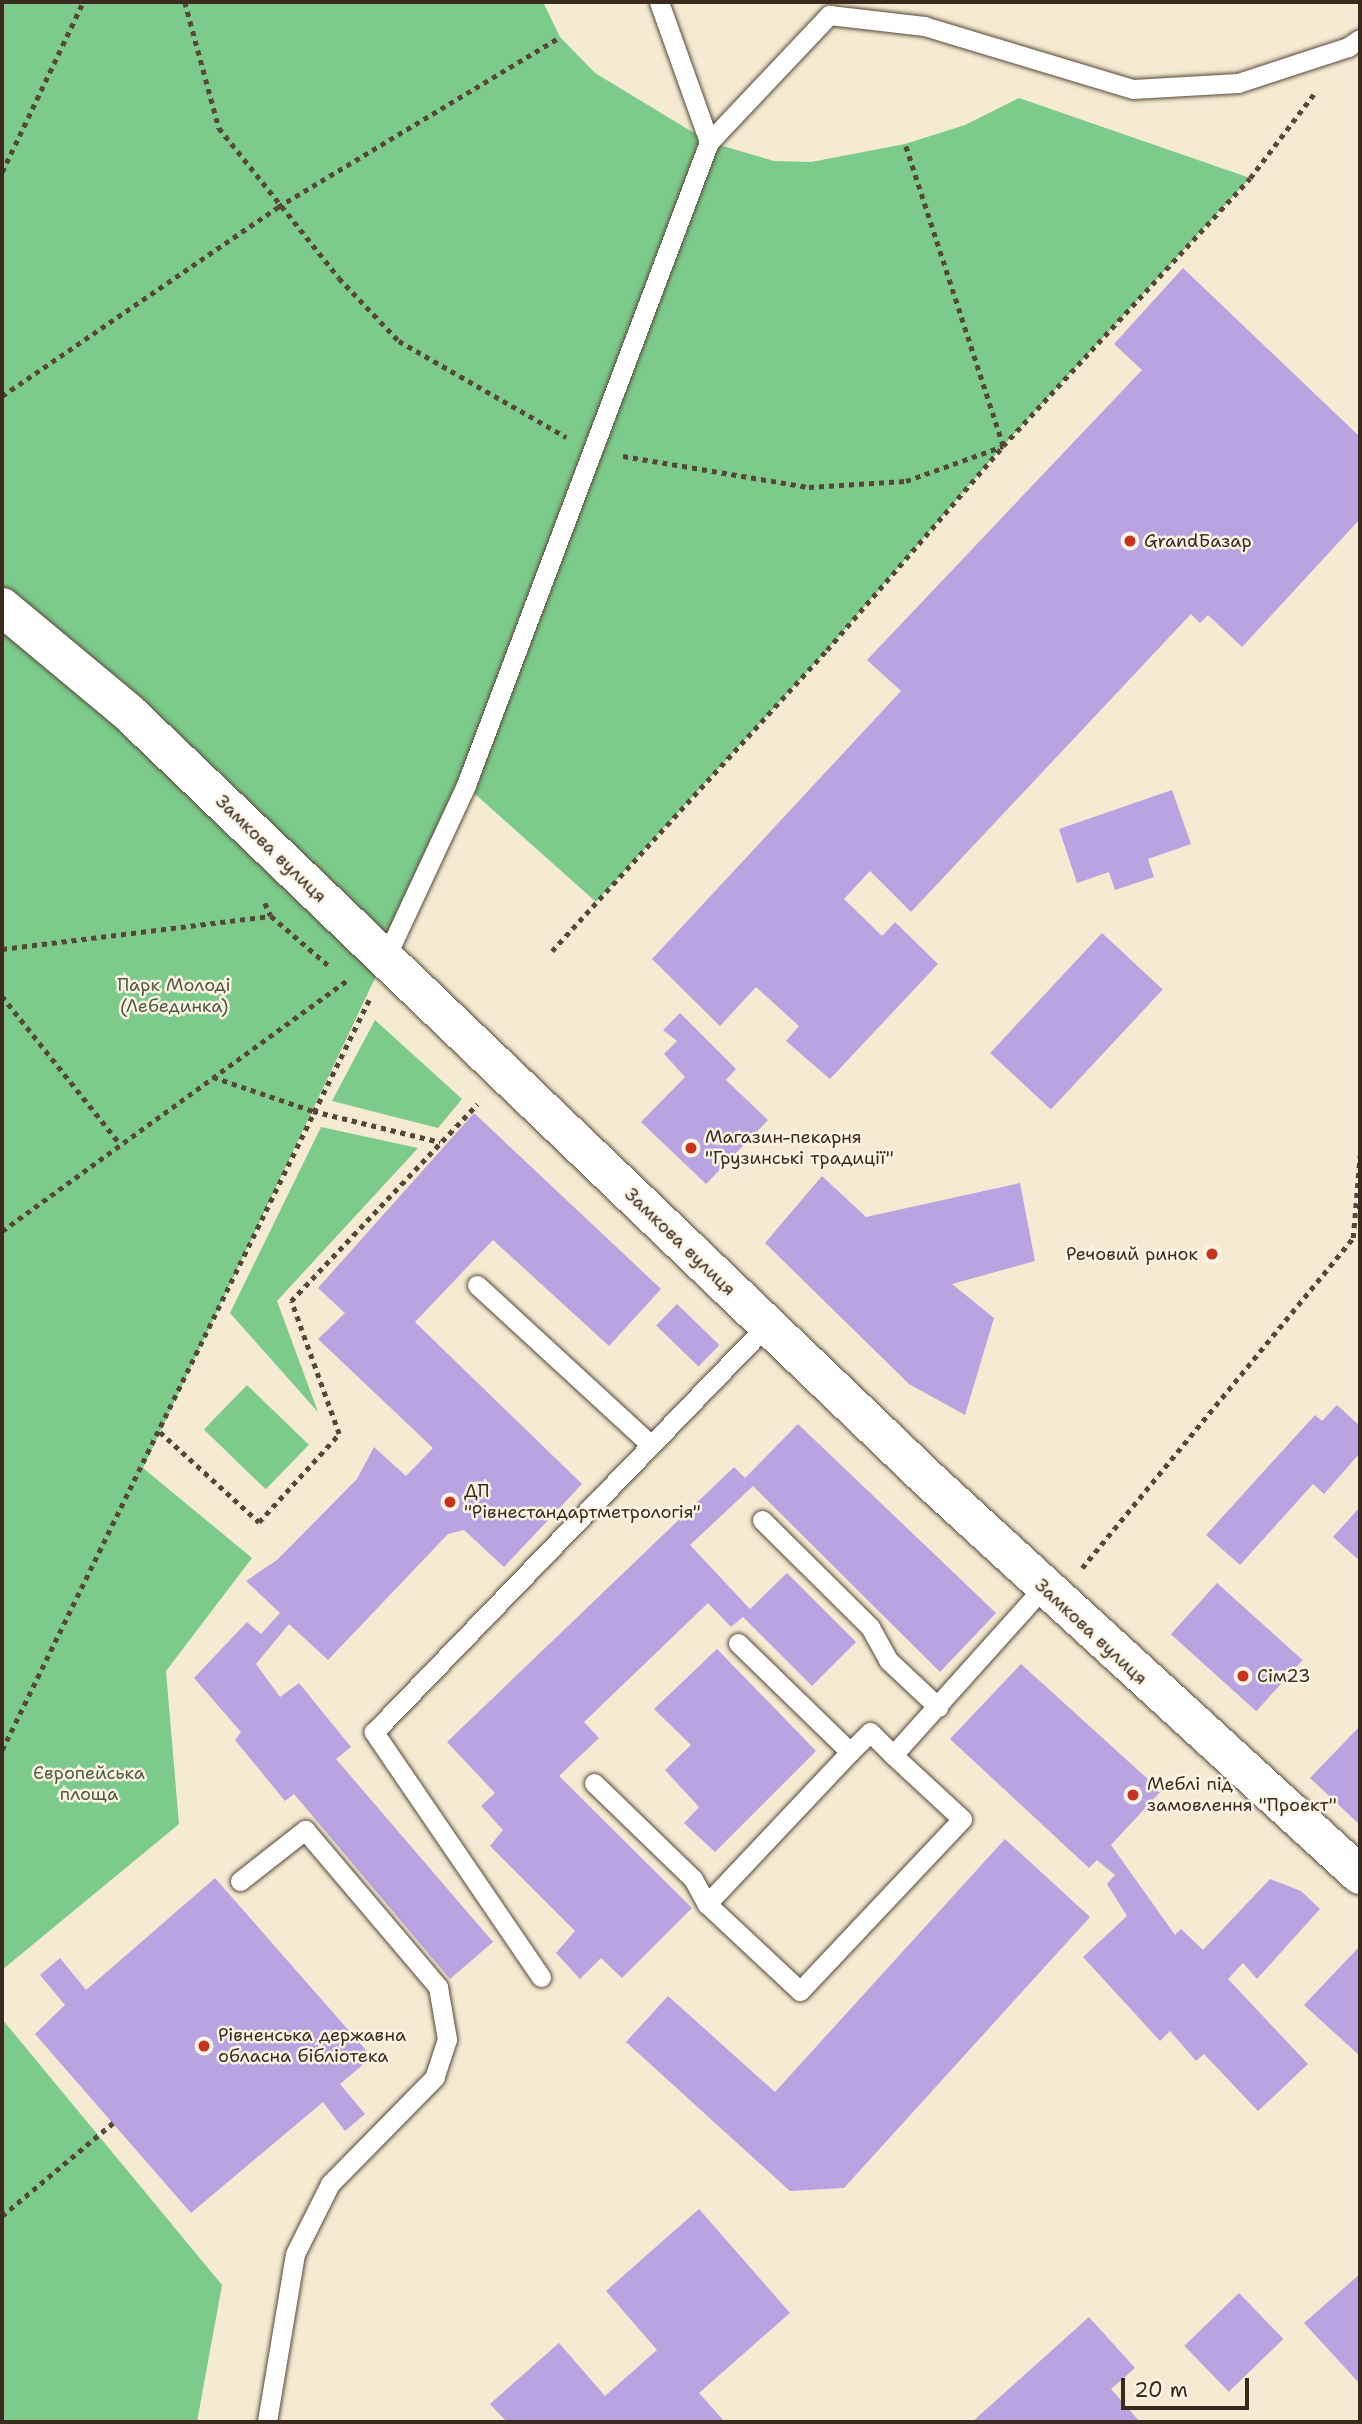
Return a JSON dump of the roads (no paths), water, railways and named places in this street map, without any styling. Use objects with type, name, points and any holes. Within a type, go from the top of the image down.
[{"type":"street","name":"Замкова вулиця","points":[[2,607],[128,712],[767,1325],[1057,1583],[1360,1875]]},
{"type":"lane","points":[[659,2],[709,142]]},
{"type":"lane","points":[[385,959],[466,785],[709,142],[829,15],[924,26],[1133,89],[1238,83],[1354,43]]},
{"type":"lane","points":[[477,1285],[651,1445]]},
{"type":"lane","points":[[541,1978],[374,1732],[767,1325]]},
{"type":"lane","points":[[762,1520],[870,1627],[888,1660],[938,1706]]},
{"type":"lane","points":[[893,1755],[1057,1583]]},
{"type":"lane","points":[[738,1643],[850,1752]]},
{"type":"lane","points":[[594,1783],[693,1880],[707,1904],[800,1991],[962,1819],[870,1732],[707,1904]]},
{"type":"lane","points":[[240,1881],[305,1829],[438,1987],[447,2039],[435,2077],[330,2184],[295,2254],[267,2422]]},
{"type":"place","name":"GrandБазар","points":[[1130,541]]},
{"type":"place","name":"Магазин-пекарня \"Грузинські традиції\"","points":[[691,1148]]},
{"type":"place","name":"Речовий ринок","points":[[1212,1254]]},
{"type":"place","name":"ДП \"Рівнестандартметрологія\"","points":[[450,1502]]},
{"type":"place","name":"Сім23","points":[[1243,1676]]},
{"type":"place","name":"Меблі під замовлення \"Проект\"","points":[[1133,1795]]},
{"type":"place","name":"Рівненська державна обласна бібліотека","points":[[204,2046]]},
{"type":"park label","name":"Парк Молоді (Лебединка)","points":[[174,996]]},
{"type":"park label","name":"Європейська площа","points":[[89,1784]]}]
